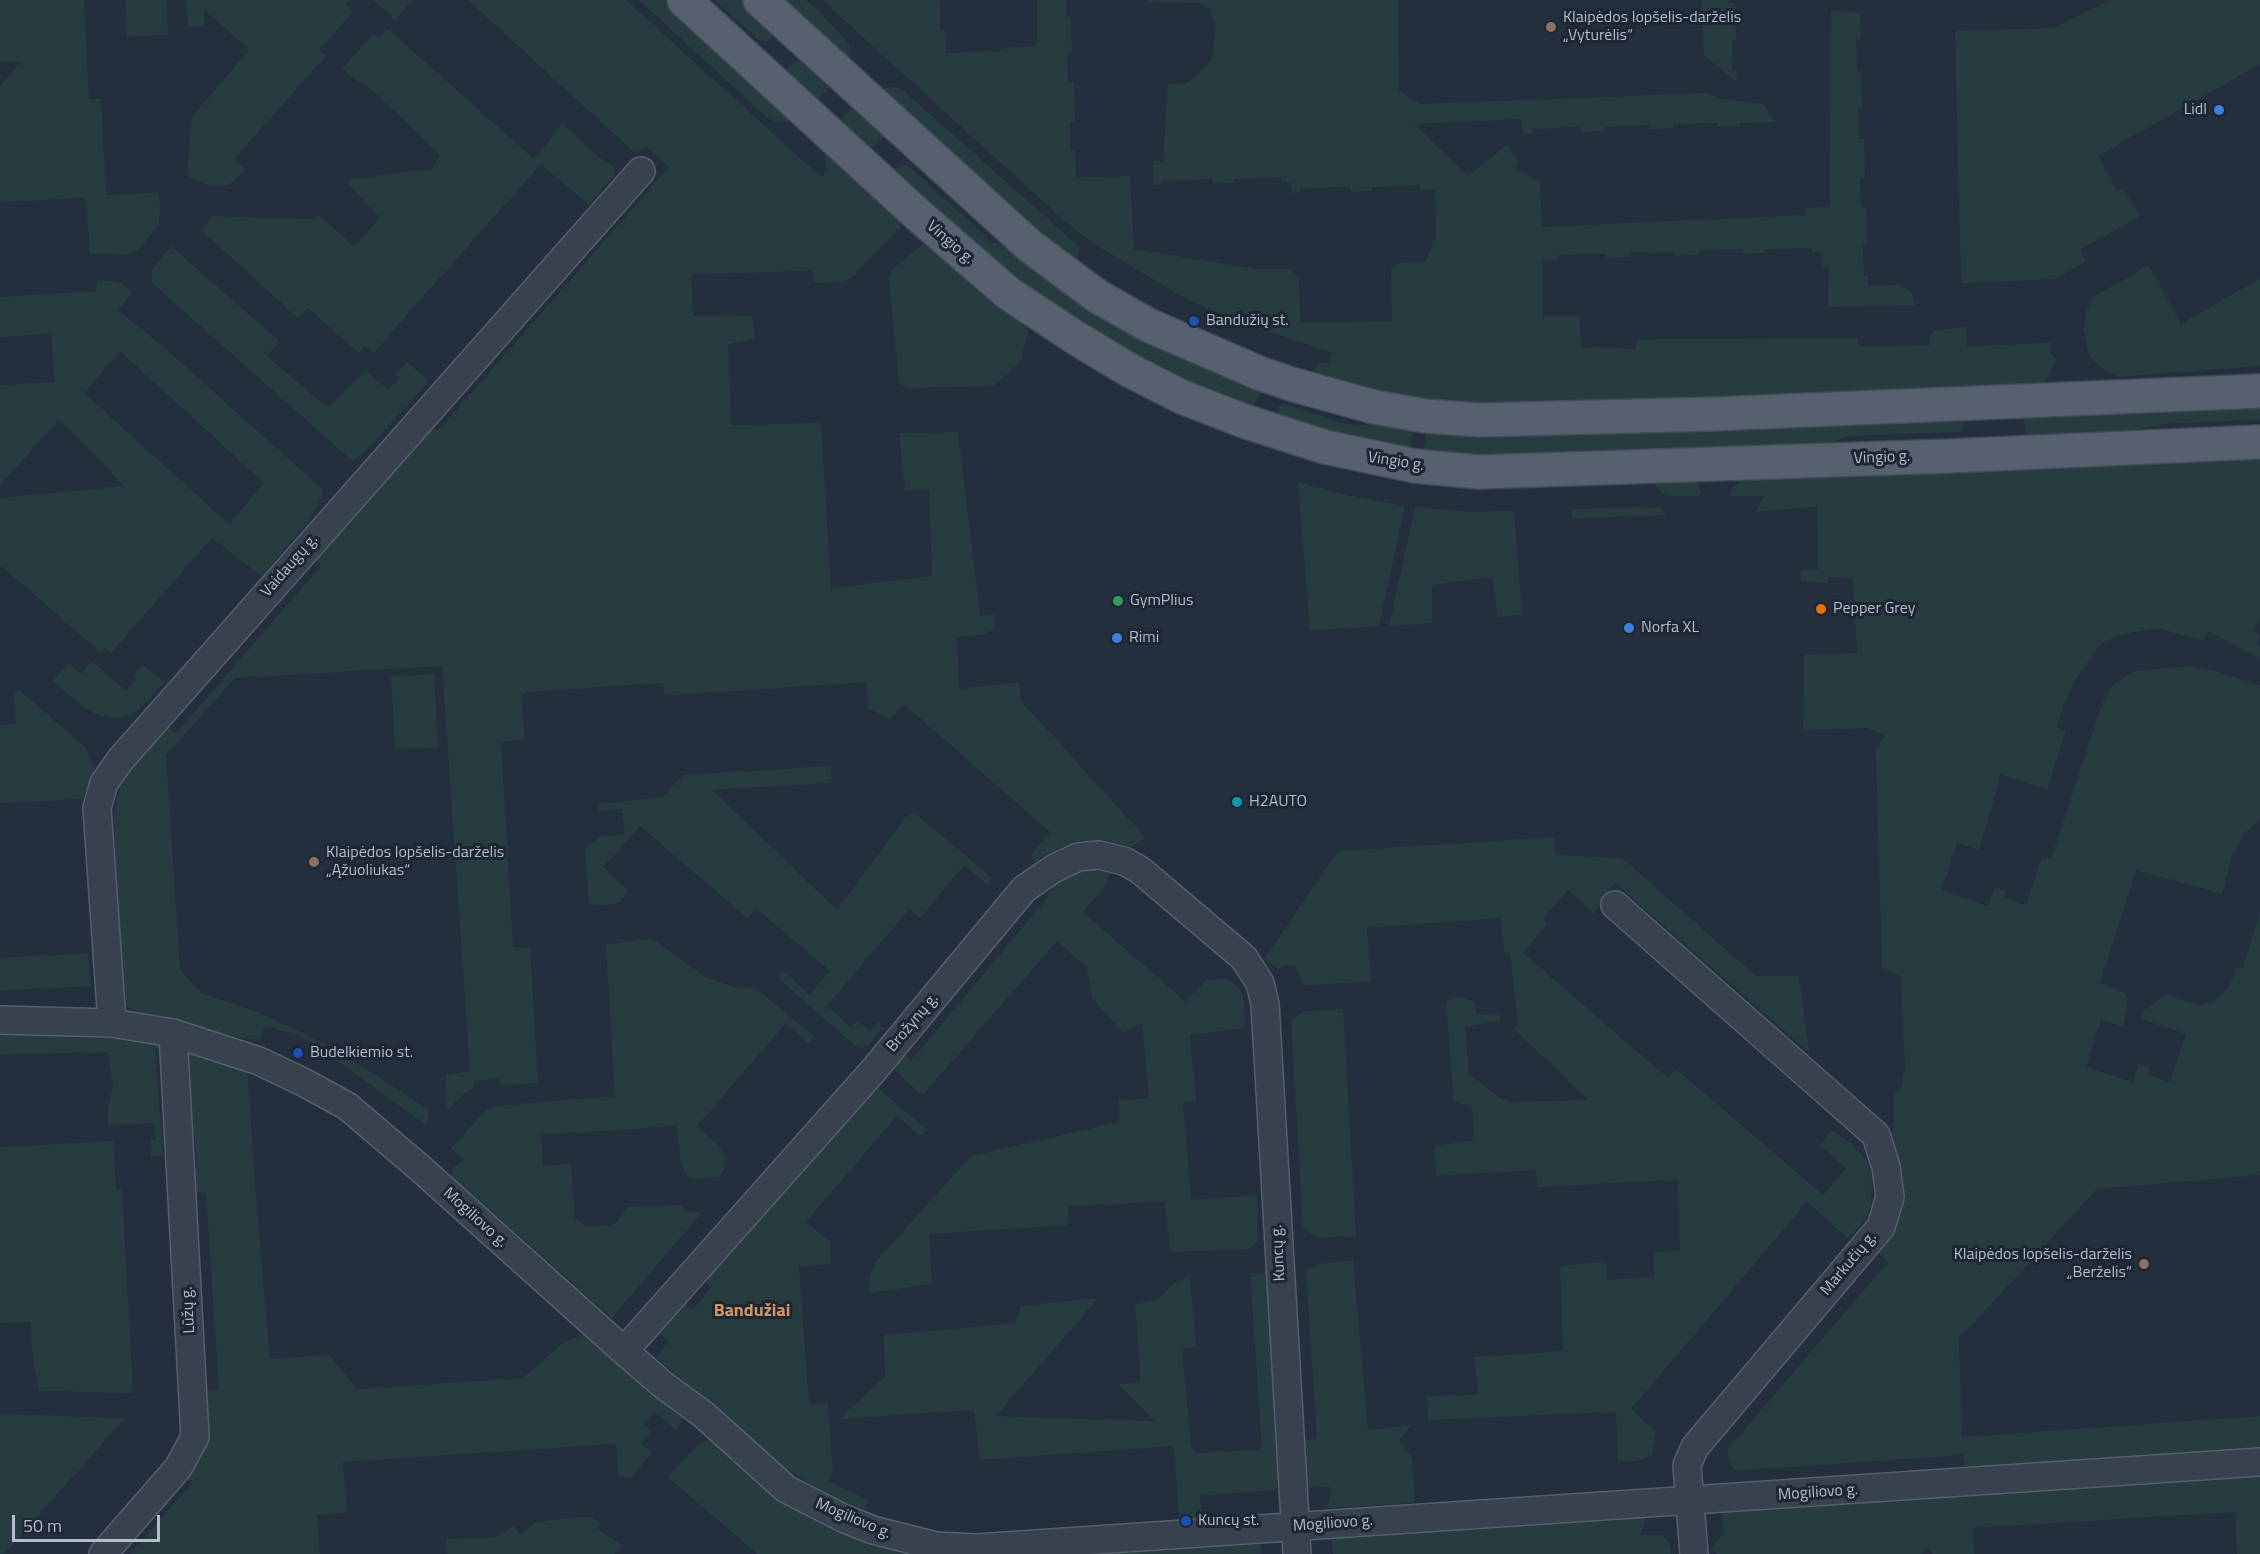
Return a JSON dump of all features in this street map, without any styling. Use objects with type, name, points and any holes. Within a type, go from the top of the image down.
[{"type":"main road","name":"Vingio g.","points":[[684,0],[869,171],[1008,293],[1076,338],[1182,397],[1325,447],[1362,457],[1415,466],[1479,472],[1950,456],[2260,442]]},
{"type":"main road","points":[[760,0],[1029,246],[1097,296],[1148,325],[1203,351],[1291,384],[1374,407],[1425,416],[1480,420],[1969,404],[2260,391]]},
{"type":"main road","points":[[759,70],[795,31]]},
{"type":"main road","points":[[869,171],[904,132]]},
{"type":"main road","points":[[1272,430],[1269,421],[1270,410],[1275,399],[1291,384]]},
{"type":"main road","points":[[1950,456],[1969,439],[1974,427],[1969,404]]},
{"type":"street","name":"Vaidaugų g.","points":[[112,1023],[97,808],[104,783],[144,732],[641,171]]},
{"type":"street","name":"Brožynų g.","points":[[624,1351],[873,1071],[1024,889],[1053,869],[1078,857],[1099,855],[1124,861],[1140,870],[1244,958]]},
{"type":"street","name":"Markučių g.","points":[[1615,905],[1876,1135],[1886,1167],[1890,1197],[1881,1227],[1695,1447],[1687,1465],[1694,1554]]},
{"type":"street","name":"Kuncų g.","points":[[1244,958],[1260,983],[1265,1004],[1297,1554]]},
{"type":"street","name":"Mogiliovo g.","points":[[0,1020],[112,1023],[173,1033],[259,1061],[347,1106],[421,1169],[624,1351],[662,1384],[704,1415],[786,1489],[845,1519],[935,1550],[1689,1502],[2260,1462]]},
{"type":"street","name":"Lūžų g.","points":[[103,1554],[178,1468],[195,1437],[173,1033]]},
{"type":"green space","points":[[0,0],[84,0],[89,99],[101,99],[106,195],[159,192],[159,224],[139,249],[129,255],[90,254],[86,198],[0,202],[0,86],[21,62],[0,62]]},
{"type":"green space","points":[[126,0],[167,0],[168,35],[127,36]]},
{"type":"green space","points":[[186,0],[350,0],[346,6],[353,12],[319,50],[326,56],[234,159],[246,170],[229,185],[210,186],[187,176],[192,117],[249,50],[204,9],[204,26],[188,27]]},
{"type":"green space","points":[[373,0],[412,0],[395,20]]},
{"type":"green space","points":[[468,0],[626,0],[821,177],[827,170],[824,156],[828,149],[902,215],[899,228],[854,276],[843,282],[814,283],[812,271],[691,274],[693,316],[752,315],[755,339],[728,344],[731,425],[821,423],[831,588],[932,576],[929,490],[905,490],[899,433],[958,432],[980,616],[996,615],[994,628],[986,634],[957,638],[959,689],[1019,682],[1021,701],[1145,837],[1132,847],[1105,840],[1075,841],[1040,858],[1035,863],[1031,855],[1050,832],[904,704],[889,720],[868,708],[866,682],[664,696],[663,683],[527,692],[521,695],[525,740],[501,742],[513,947],[530,947],[538,1083],[501,1085],[500,1079],[474,1081],[474,1088],[462,1095],[449,1109],[447,1107],[446,1075],[470,1071],[442,666],[235,678],[166,755],[180,969],[201,993],[257,1012],[319,1041],[388,1083],[427,1108],[429,1116],[426,1125],[312,1042],[295,1034],[265,1026],[260,1040],[235,1037],[133,1010],[123,1004],[118,993],[114,813],[120,789],[162,724],[176,733],[321,566],[315,554],[324,542],[329,545],[426,428],[439,430],[669,167],[645,146],[636,154]]},
{"type":"green space","points":[[639,0],[664,0],[792,116],[787,122],[776,122],[767,118]]},
{"type":"green space","points":[[715,0],[743,0],[771,25],[774,33],[771,39],[766,42],[758,40]]},
{"type":"green space","points":[[777,0],[806,0],[817,9],[850,45],[849,57],[845,62]]},
{"type":"green space","points":[[822,0],[945,0],[940,1],[940,30],[945,31],[946,53],[1001,51],[1003,48],[1037,46],[1037,0],[1066,0],[1066,16],[1071,17],[1072,52],[1067,53],[1068,82],[1074,82],[1075,121],[1070,122],[1070,151],[1075,151],[1076,177],[1130,176],[1134,249],[1258,269],[1290,269],[1299,280],[1300,322],[1392,321],[1391,270],[1396,264],[1425,262],[1436,237],[1435,191],[1420,190],[1419,185],[1372,187],[1372,191],[1351,192],[1350,187],[1300,188],[1300,192],[1292,193],[1290,182],[1281,182],[1281,177],[1234,179],[1234,183],[1213,184],[1212,179],[1162,181],[1162,185],[1153,185],[1153,161],[1163,161],[1168,83],[1186,84],[1212,59],[1216,27],[1210,9],[1198,3],[1147,2],[1146,0],[1398,0],[1399,91],[1420,104],[1706,93],[1717,98],[1764,104],[1775,122],[1740,123],[1740,127],[1718,127],[1718,123],[1673,124],[1673,128],[1650,129],[1649,125],[1606,127],[1605,131],[1581,132],[1581,127],[1533,129],[1533,134],[1523,134],[1521,119],[1414,124],[1468,176],[1508,144],[1518,161],[1516,170],[1540,182],[1542,227],[1805,215],[1806,208],[1830,207],[1831,10],[1860,13],[1861,39],[1856,40],[1857,71],[1861,72],[1862,108],[1858,108],[1859,139],[1864,139],[1865,177],[1860,177],[1861,207],[1866,208],[1867,244],[1863,245],[1864,276],[1868,276],[1868,286],[1898,285],[1911,291],[1915,305],[1828,307],[1829,268],[1823,267],[1822,252],[1812,252],[1812,248],[1765,249],[1765,253],[1744,254],[1743,249],[1699,250],[1699,255],[1675,256],[1675,252],[1631,253],[1631,257],[1607,258],[1606,254],[1558,255],[1558,260],[1543,261],[1543,316],[1579,316],[1582,347],[1635,349],[1638,339],[1858,338],[1858,346],[1930,345],[1930,334],[1935,330],[1966,327],[1967,346],[2051,343],[2050,352],[2056,359],[2043,382],[2031,389],[1457,408],[1403,400],[1309,375],[1320,363],[1329,362],[1332,353],[1237,321],[1181,296],[1101,248],[1069,225]]},
{"type":"green space","points":[[1702,0],[1730,0],[1730,3],[1735,3],[1736,40],[1732,40],[1733,71],[1737,71],[1737,82],[1704,55]]},
{"type":"green space","points":[[2111,0],[2260,0],[2260,64],[2098,156],[2118,192],[2124,189],[2140,217],[2080,249],[2085,262],[2056,279],[1961,283],[1955,31],[2054,28]]},
{"type":"green space","points":[[388,29],[534,159],[563,124],[600,158],[613,166],[615,174],[589,205],[541,164],[373,353],[365,346],[359,353],[308,308],[298,318],[202,231],[212,216],[315,219],[320,215],[354,247],[380,217],[348,184],[351,179],[432,169],[440,155],[374,91],[342,69],[373,34],[378,39]]},
{"type":"green space","points":[[802,58],[833,83],[815,104],[787,76],[787,68]]},
{"type":"green space","points":[[888,87],[904,91],[1075,243],[1079,248],[1079,258],[1074,265],[881,93]]},
{"type":"green space","points":[[854,104],[882,126],[884,136],[873,147],[865,145],[837,125]]},
{"type":"green space","points":[[901,165],[909,166],[992,242],[1018,251],[1266,387],[1254,403],[1254,415],[1164,378],[1042,305],[896,174],[897,168]]},
{"type":"green space","points":[[930,240],[1022,318],[1028,331],[1021,360],[994,386],[907,388],[899,383],[889,279],[892,270]]},
{"type":"green space","points":[[171,246],[279,341],[267,356],[327,407],[366,371],[388,390],[399,378],[396,374],[407,362],[428,380],[363,454],[353,460],[350,459],[152,283],[152,270]]},
{"type":"green space","points":[[2149,265],[2181,324],[2260,278],[2260,366],[2119,377],[2107,372],[2092,359],[2088,352],[2084,328],[2087,309],[2095,296]]},
{"type":"green space","points":[[97,280],[123,284],[132,293],[118,310],[166,349],[322,489],[322,497],[310,520],[261,576],[212,538],[111,653],[105,647],[100,652],[0,565],[0,498],[124,486],[59,420],[0,485],[0,385],[55,382],[51,334],[0,337],[0,297],[96,291]],"holes":[[[120,351],[264,483],[229,524],[84,393]]]},
{"type":"green space","points":[[2260,403],[2260,420],[2165,424],[2096,437],[2026,440],[2024,414]]},
{"type":"green space","points":[[1283,404],[1347,424],[1415,427],[1409,453],[1280,422],[1278,407]]},
{"type":"green space","points":[[1963,419],[1965,426],[1960,432],[1850,436],[1823,445],[1576,458],[1422,456],[1427,428]]},
{"type":"green space","points":[[2260,454],[2260,618],[2254,632],[2260,634],[2257,644],[2260,646],[2260,658],[2207,631],[2204,641],[2157,628],[2119,635],[2100,645],[2073,683],[2056,727],[2066,730],[2047,790],[2001,774],[1979,850],[1957,843],[1942,890],[1988,906],[1995,887],[2006,891],[2004,898],[2026,905],[2042,857],[2051,859],[2102,704],[2113,684],[2136,671],[2189,666],[2260,685],[2260,819],[2245,833],[2232,855],[2222,894],[2136,870],[2100,983],[2125,993],[2128,1001],[2123,1027],[2101,1020],[2086,1067],[2133,1082],[2139,1064],[2150,1067],[2148,1075],[2170,1082],[2186,1034],[2141,1019],[2144,1011],[2165,994],[2199,1005],[2213,1002],[2227,989],[2238,967],[2243,968],[2260,912],[2260,1175],[2097,1189],[1959,1339],[1962,1437],[2260,1416],[2260,1448],[1966,1468],[1963,1455],[1735,1471],[1728,1460],[1728,1449],[1888,1262],[1875,1249],[1887,1146],[1894,1125],[1894,1093],[1901,1089],[1905,1067],[1901,977],[1882,968],[1876,750],[1885,735],[1867,728],[1803,730],[1804,655],[1857,653],[1853,578],[1828,577],[1827,583],[1801,582],[1800,570],[1818,569],[1817,507],[1755,512],[1764,496],[1730,496],[1732,488],[1750,474]]},
{"type":"green space","points":[[1696,479],[1701,494],[1697,496],[1668,496],[1661,493],[1653,481]]},
{"type":"green space","points":[[1298,482],[1342,494],[1405,506],[1379,626],[1310,631]]},
{"type":"green space","points":[[1415,507],[1469,512],[1514,511],[1522,615],[1497,617],[1493,577],[1432,585],[1432,623],[1389,626]]},
{"type":"green space","points":[[1661,507],[1666,515],[1572,519],[1572,509]]},
{"type":"green space","points":[[92,661],[126,691],[137,679],[134,675],[142,665],[165,682],[138,711],[117,719],[98,715],[83,707],[53,681],[68,663],[81,674]]},
{"type":"green space","points":[[434,674],[438,747],[395,749],[391,676]]},
{"type":"green space","points":[[18,689],[85,747],[94,769],[83,799],[0,803],[0,725],[16,724],[14,694]]},
{"type":"green space","points":[[831,766],[832,783],[712,790],[837,910],[906,817],[912,814],[916,814],[992,878],[987,884],[964,865],[920,918],[909,909],[827,1006],[851,1027],[857,1021],[870,1031],[879,1021],[882,1028],[868,1046],[861,1048],[855,1046],[778,978],[783,971],[810,995],[830,971],[756,908],[747,918],[640,826],[603,867],[628,891],[619,903],[589,904],[585,849],[601,836],[625,834],[622,809],[598,811],[599,804],[663,797],[683,775]]},
{"type":"green space","points":[[1554,837],[1555,855],[1622,858],[1756,976],[1799,976],[1809,1052],[1615,883],[1594,914],[1568,890],[1543,918],[1547,924],[1523,953],[1668,1078],[1676,1069],[1823,1195],[1846,1168],[1820,1145],[1832,1130],[1852,1144],[1869,1163],[1872,1181],[1871,1205],[1865,1220],[1848,1239],[1807,1202],[1631,1409],[1656,1432],[1652,1455],[1637,1461],[1618,1462],[1616,1412],[1428,1420],[1427,1397],[1479,1394],[1474,1357],[1563,1351],[1560,1266],[1602,1262],[1607,1264],[1607,1280],[1654,1277],[1654,1253],[1680,1250],[1678,1180],[1537,1187],[1536,1170],[1436,1176],[1434,1146],[1474,1140],[1472,1106],[1454,1102],[1446,1007],[1447,1001],[1453,998],[1463,997],[1474,1002],[1476,1015],[1500,1014],[1500,1021],[1465,1027],[1469,1074],[1501,1099],[1511,1102],[1588,1100],[1514,1029],[1518,1024],[1510,954],[1504,951],[1501,918],[1367,928],[1371,982],[1304,985],[1296,967],[1284,965],[1279,969],[1264,959],[1338,851]]},
{"type":"green space","points":[[1106,862],[1110,874],[1103,888],[1083,912],[1186,1002],[1207,979],[1230,980],[1243,995],[1246,1028],[1190,1035],[1196,1101],[1183,1103],[1191,1200],[1257,1195],[1258,1241],[1249,1249],[1170,1252],[1165,1201],[1068,1207],[1069,1225],[929,1234],[932,1284],[869,1293],[870,1276],[877,1260],[971,1156],[1119,1122],[1119,1100],[1149,1098],[1142,1023],[1123,1032],[1092,998],[1087,968],[1057,941],[922,1096],[889,1064],[900,1052],[911,1061],[1039,908],[1060,878]]},
{"type":"green space","points":[[651,938],[705,977],[734,987],[753,988],[761,992],[814,1037],[808,1043],[786,1023],[697,1126],[719,1146],[725,1159],[724,1170],[719,1177],[693,1179],[686,1176],[680,1157],[677,1126],[541,1135],[543,1166],[571,1164],[575,1218],[585,1226],[611,1225],[617,1222],[627,1207],[682,1205],[684,1212],[702,1212],[612,1318],[452,1176],[452,1169],[463,1160],[451,1148],[487,1109],[495,1106],[615,1096],[606,945]]},
{"type":"green space","points":[[88,953],[91,986],[0,991],[0,958]]},
{"type":"green space","points":[[1343,1009],[1356,1236],[1320,1238],[1303,1227],[1291,1020],[1305,1011]]},
{"type":"green space","points":[[47,1032],[99,1034],[156,1041],[164,1049],[155,1048],[163,1155],[151,1156],[151,1140],[156,1140],[154,1123],[108,1125],[108,1109],[113,1085],[108,1052],[0,1055],[0,1034]]},
{"type":"green space","points":[[191,1052],[247,1068],[270,1359],[329,1355],[357,1389],[523,1378],[564,1342],[588,1333],[682,1416],[681,1423],[676,1430],[654,1411],[644,1424],[651,1431],[641,1444],[652,1452],[630,1479],[618,1475],[616,1444],[343,1462],[347,1512],[317,1515],[320,1554],[130,1554],[193,1482],[183,1475],[205,1390],[219,1390],[206,1193],[192,1192],[190,1170],[197,1169],[195,1135],[188,1134],[186,1054]]},
{"type":"green space","points":[[876,1086],[927,1130],[920,1136],[897,1116],[806,1222],[830,1242],[831,1264],[799,1267],[809,1404],[828,1403],[833,1471],[828,1481],[870,1501],[863,1512],[783,1467],[656,1357],[669,1342],[660,1333],[685,1305],[693,1310],[711,1287],[704,1281]]},
{"type":"green space","points":[[113,1141],[116,1189],[122,1189],[133,1393],[39,1391],[32,1353],[31,1322],[0,1323],[0,1147]]},
{"type":"green space","points":[[1353,1260],[1368,1430],[1411,1425],[1399,1441],[1412,1458],[1415,1503],[1327,1508],[1331,1493],[1330,1487],[1300,1488],[1295,1442],[1317,1439],[1306,1271],[1321,1264]]},
{"type":"green space","points":[[1271,1272],[1286,1489],[1200,1496],[1202,1519],[1179,1520],[1174,1446],[980,1460],[974,1410],[840,1419],[885,1376],[884,1335],[1016,1323],[1021,1306],[1098,1298],[996,1416],[1155,1421],[1118,1384],[1141,1383],[1135,1304],[1156,1300],[1177,1281],[1190,1277],[1196,1347],[1182,1348],[1191,1446],[1196,1453],[1262,1449],[1250,1273]]},
{"type":"green space","points":[[0,1414],[125,1418],[4,1554],[0,1554]]},
{"type":"green space","points":[[708,1439],[775,1499],[821,1523],[899,1551],[898,1554],[757,1554],[668,1477],[696,1447]]},
{"type":"green space","points":[[2260,1471],[2260,1554],[2237,1554],[2235,1512],[1973,1528],[1974,1554],[1933,1554],[1926,1548],[1921,1554],[1717,1554],[1711,1549],[1724,1533],[1721,1509]]},
{"type":"green space","points":[[1647,1515],[1640,1535],[1663,1535],[1669,1542],[1671,1554],[1333,1554],[1331,1535]]},
{"type":"green space","points":[[591,1517],[601,1523],[597,1529],[623,1546],[614,1554],[447,1554],[446,1539],[496,1537],[514,1526],[520,1535],[535,1522]]},
{"type":"green space","points":[[1261,1539],[1261,1554],[1117,1554],[1128,1549]]},
{"type":"place","name":"Klaipėdos lopšelis-darželis „Vyturėlis“","points":[[1551,27]]},
{"type":"place","name":"Lidl","points":[[2219,110]]},
{"type":"place","name":"Bandužių st.","points":[[1194,321]]},
{"type":"place","name":"GymPlius","points":[[1118,601]]},
{"type":"place","name":"Pepper Grey","points":[[1821,609]]},
{"type":"place","name":"Norfa XL","points":[[1629,628]]},
{"type":"place","name":"Rimi","points":[[1117,638]]},
{"type":"place","name":"H2AUTO","points":[[1237,802]]},
{"type":"place","name":"Klaipėdos lopšelis-darželis „Ąžuoliukas“","points":[[314,862]]},
{"type":"place","name":"Budelkiemio st.","points":[[298,1053]]},
{"type":"place","name":"Klaipėdos lopšelis-darželis „Berželis“","points":[[2144,1264]]},
{"type":"place","name":"Kuncų st.","points":[[1186,1521]]},
{"type":"district","name":"Bandužiai","points":[[752,1312]]}]
